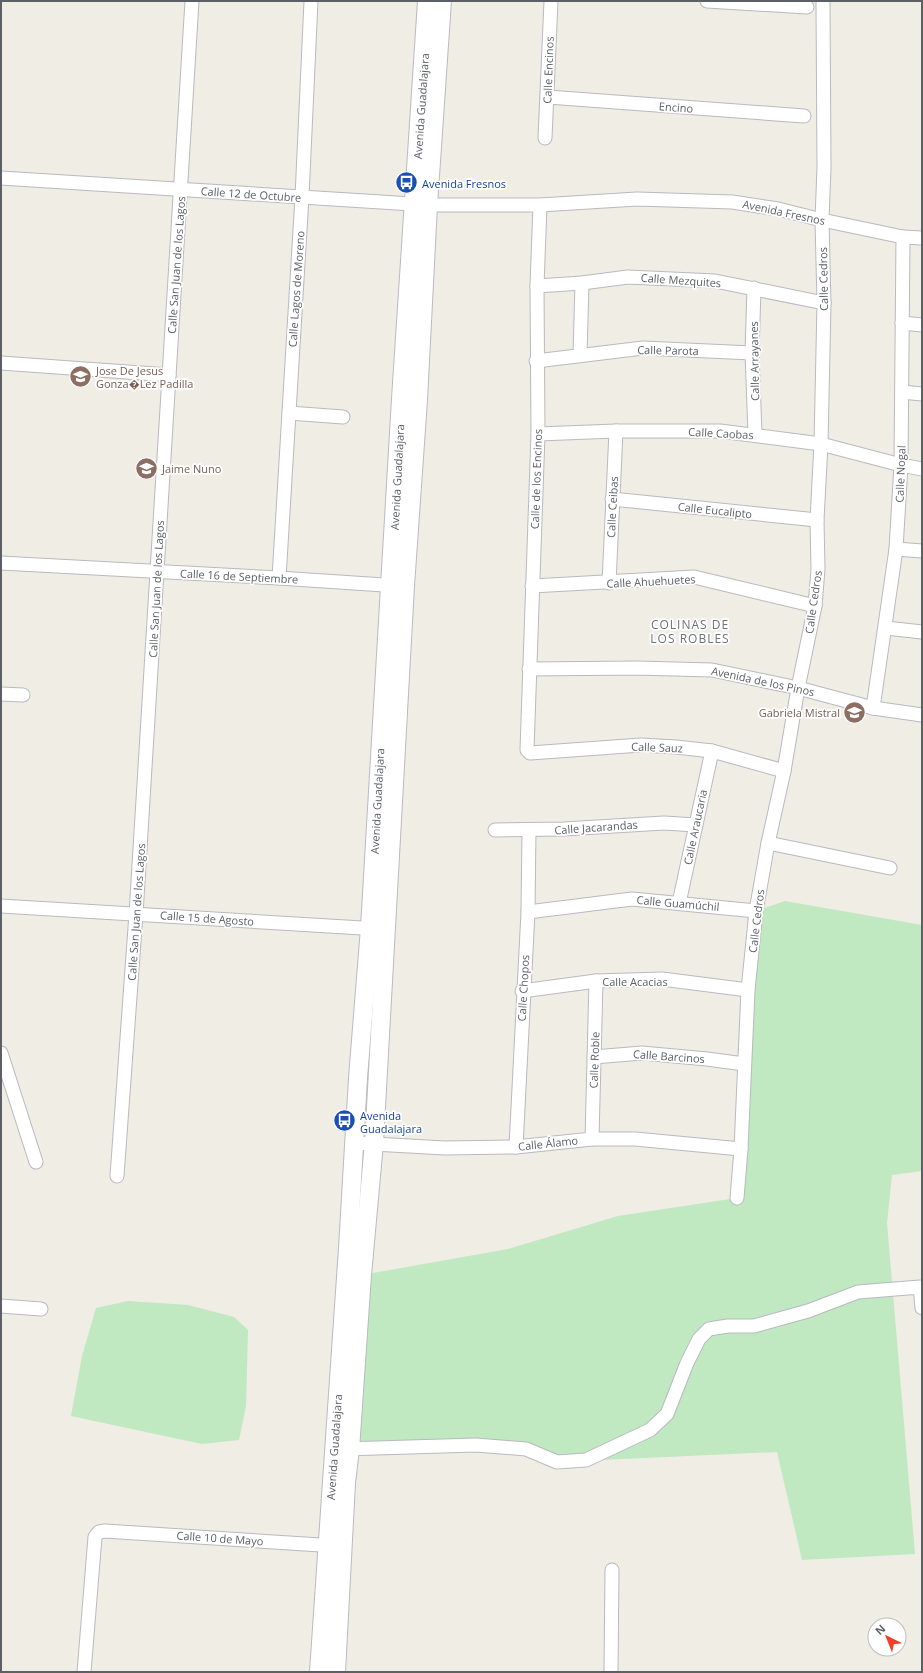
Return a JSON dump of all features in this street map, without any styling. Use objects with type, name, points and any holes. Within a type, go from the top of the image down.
[{"type":"street","name":"Calle San Juan de los Lagos","points":[[117,1176],[136,914],[192,1]]},
{"type":"street","name":"Calle Lagos de Moreno","points":[[279,578],[302,197],[311,1]]},
{"type":"street","name":"Avenida Guadalajara","points":[[319,1672],[334,1546],[342,1449],[374,1143],[380,1040],[378,928],[390,710],[398,586],[418,400],[421,204],[427,1]]},
{"type":"street","name":"Avenida Guadalajara","points":[[421,204],[442,1]]},
{"type":"street","name":"Calle Encinos","points":[[545,138],[548,97],[551,1]]},
{"type":"street","points":[[707,1],[807,7]]},
{"type":"street","name":"Calle Cedros","points":[[737,1198],[741,1149],[748,990],[756,911],[815,606],[818,569],[817,520],[821,444],[824,303],[822,220],[824,167],[823,1]]},
{"type":"street","name":"Encino","points":[[548,97],[804,116]]},
{"type":"street","name":"Calle 12 de Octubre","points":[[1,178],[421,204]]},
{"type":"street","name":"Avenida Fresnos","points":[[421,204],[540,205],[637,199],[732,202],[778,209],[903,237],[922,238]]},
{"type":"street","name":"Calle de los Encinos","points":[[528,752],[529,669],[538,434],[536,361],[540,205]]},
{"type":"street","name":"Calle Nogal","points":[[873,708],[886,628],[896,549],[901,466],[903,237]]},
{"type":"street","name":"Calle Mezquites","points":[[537,286],[582,283],[628,277],[715,281],[824,303]]},
{"type":"street","points":[[580,355],[582,283]]},
{"type":"street","name":"Calle Arrayanes","points":[[754,288],[752,353],[755,434]]},
{"type":"street","points":[[902,323],[922,325]]},
{"type":"street","name":"Calle Parota","points":[[536,361],[643,348],[752,353]]},
{"type":"street","points":[[1,363],[168,375]]},
{"type":"street","points":[[902,392],[922,394]]},
{"type":"street","points":[[289,413],[343,418]]},
{"type":"street","name":"Calle Caobas","points":[[538,434],[616,431],[720,431],[755,434],[821,444],[901,466],[922,469]]},
{"type":"street","name":"Calle Ceibas","points":[[609,583],[616,431]]},
{"type":"street","name":"Calle Eucalipto","points":[[612,499],[817,520]]},
{"type":"street","points":[[896,549],[922,551]]},
{"type":"street","name":"Calle 16 de Septiembre","points":[[1,563],[398,586]]},
{"type":"street","name":"Calle Ahuehuetes","points":[[532,586],[609,583],[694,577],[815,606]]},
{"type":"street","points":[[886,628],[922,632]]},
{"type":"street","name":"Avenida de los Pinos","points":[[529,669],[700,669],[723,671],[798,688],[873,708],[922,715]]},
{"type":"street","points":[[1,694],[23,695]]},
{"type":"street","name":"Calle Sauz","points":[[528,752],[641,745],[712,751],[784,771]]},
{"type":"street","name":"Calle Araucaria","points":[[679,903],[712,751]]},
{"type":"street","name":"Calle Jacarandas","points":[[495,830],[529,830],[664,823],[696,825]]},
{"type":"street","name":"Calle Chopos","points":[[516,1147],[522,991],[528,912],[529,830]]},
{"type":"street","points":[[768,843],[890,868]]},
{"type":"street","name":"Calle Guamúchil","points":[[528,912],[632,899],[756,911]]},
{"type":"street","name":"Calle 15 de Agosto","points":[[2,906],[378,928]]},
{"type":"street","name":"Avenida Guadalajara","points":[[342,1449],[355,1143],[362,1038],[378,928]]},
{"type":"street","name":"Calle Acacias","points":[[522,991],[596,981],[662,979],[748,990]]},
{"type":"street","name":"Calle Roble","points":[[592,1139],[596,981]]},
{"type":"street","points":[[362,1038],[380,1040]]},
{"type":"street","points":[[1,1053],[36,1162]]},
{"type":"street","name":"Calle Barcinos","points":[[594,1056],[642,1053],[744,1064]]},
{"type":"street","name":"Calle Álamo","points":[[355,1143],[445,1148],[516,1147],[592,1139],[655,1140],[741,1149]]},
{"type":"street","points":[[342,1449],[476,1445],[526,1449],[557,1462],[586,1460],[650,1430],[668,1414],[687,1363],[698,1339],[709,1330],[728,1326],[754,1326],[808,1311],[858,1292],[920,1287],[922,1308]]},
{"type":"street","points":[[1,1306],[41,1309]]},
{"type":"street","name":"Calle 10 de Mayo","points":[[84,1672],[95,1537],[98,1532],[105,1531],[334,1546]]},
{"type":"street","name":"Avenida Guadalajara","points":[[334,1546],[336,1672]]},
{"type":"street","points":[[610,1672],[612,1570]]},
{"type":"green space","points":[[785,901],[922,925],[922,1171],[892,1175],[887,1223],[915,1554],[802,1560],[777,1452],[557,1462],[526,1449],[350,1449],[362,1275],[508,1249],[618,1216],[737,1198],[756,911]]},
{"type":"green space","points":[[128,1301],[188,1305],[234,1317],[248,1330],[246,1406],[239,1440],[202,1444],[71,1416],[82,1356],[96,1308]]},
{"type":"place","name":"Avenida Fresnos","points":[[407,183]]},
{"type":"place","name":"Jose De Jesus Gonza�Lez Padilla","points":[[80,376]]},
{"type":"place","name":"Jaime Nuno","points":[[147,468]]},
{"type":"place","name":"Gabriela Mistral","points":[[855,712]]},
{"type":"place","name":"Avenida Guadalajara","points":[[344,1121]]},
{"type":"district","name":"COLINAS DE LOS ROBLES","points":[[690,631]]}]
